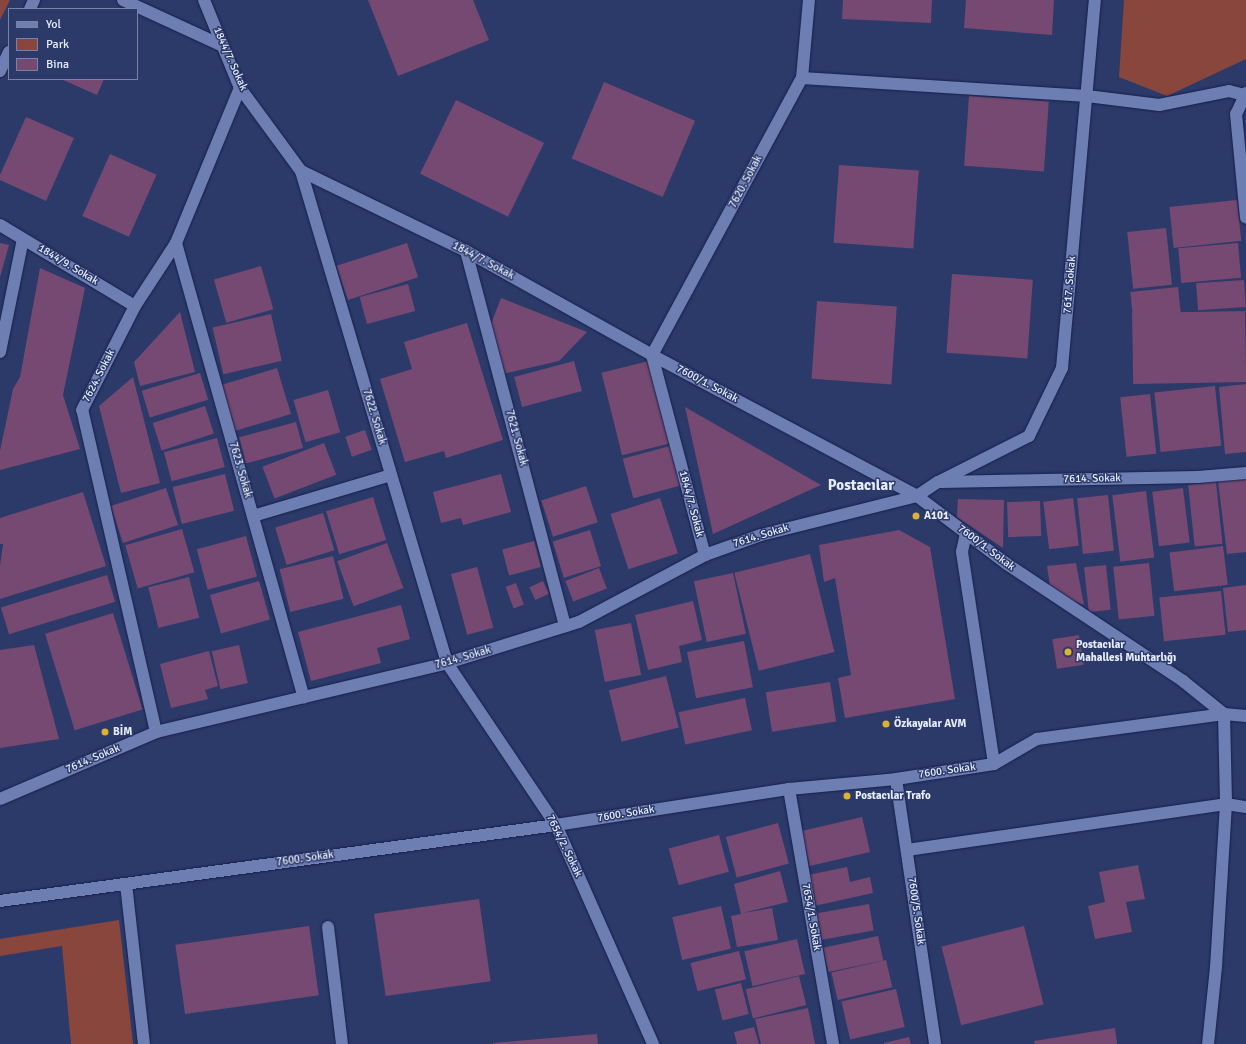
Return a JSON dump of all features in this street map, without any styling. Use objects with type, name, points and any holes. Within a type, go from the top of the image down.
[{"type":"street","points":[[123,0],[223,46]]},
{"type":"street","name":"1844/7. Sokak","points":[[204,0],[240,88],[301,171],[466,251],[652,355],[705,555]]},
{"type":"street","name":"7620. Sokak","points":[[652,355],[802,78],[809,0]]},
{"type":"street","name":"7617. Sokak","points":[[917,496],[938,482],[1029,436],[1062,368],[1095,0]]},
{"type":"street","points":[[0,71],[8,54]]},
{"type":"street","points":[[802,78],[1087,96],[1159,105],[1229,91],[1245,94],[1236,114],[1246,218]]},
{"type":"street","name":"7624. Sokak","points":[[156,732],[82,410],[135,306],[176,243],[240,88]]},
{"type":"street","name":"7622. Sokak","points":[[301,171],[447,663]]},
{"type":"street","name":"1844/9. Sokak","points":[[0,225],[135,306]]},
{"type":"street","points":[[0,352],[24,239]]},
{"type":"street","name":"7623. Sokak","points":[[176,243],[304,697]]},
{"type":"street","name":"7621. Sokak","points":[[466,251],[565,626]]},
{"type":"street","name":"7600/1. Sokak","points":[[652,355],[917,496],[1007,564],[1183,681],[1224,714]]},
{"type":"street","name":"7614. Sokak","points":[[938,482],[1198,477],[1246,473]]},
{"type":"street","points":[[253,516],[391,475]]},
{"type":"street","name":"7614. Sokak","points":[[0,799],[156,732],[447,663],[565,626],[624,600],[705,555],[761,535],[917,496]]},
{"type":"street","points":[[966,533],[962,552],[994,764]]},
{"type":"street","name":"7654/2. Sokak","points":[[447,663],[556,824],[653,1044]]},
{"type":"street","points":[[1208,1044],[1216,967],[1226,804],[1224,714]]},
{"type":"street","name":"7600. Sokak","points":[[0,901],[556,824],[789,789],[896,779],[994,764],[1037,739],[1224,714],[1246,716]]},
{"type":"street","name":"7600/5. Sokak","points":[[896,779],[935,1044]]},
{"type":"street","name":"7654/1. Sokak","points":[[789,789],[833,1044]]},
{"type":"street","points":[[907,850],[1226,804],[1246,807]]},
{"type":"street","points":[[126,884],[144,1044]]},
{"type":"street","points":[[328,927],[342,1044]]},
{"type":"green space","points":[[0,0],[10,0],[0,20]]},
{"type":"green space","points":[[1124,0],[1246,0],[1246,59],[1167,96],[1119,77]]},
{"type":"green space","points":[[119,920],[133,1044],[71,1044],[62,946],[0,956],[0,939]]},
{"type":"building","points":[[368,0],[473,0],[489,40],[398,76]]},
{"type":"building","points":[[843,0],[932,0],[931,23],[842,19]]},
{"type":"building","points":[[966,0],[1054,0],[1052,35],[964,28]]},
{"type":"building","points":[[63,80],[104,80],[97,95]]},
{"type":"building","points":[[604,82],[695,121],[663,197],[572,158]]},
{"type":"building","points":[[969,96],[1049,102],[1044,171],[964,166]]},
{"type":"building","points":[[456,100],[544,143],[508,217],[420,174]]},
{"type":"building","points":[[26,117],[74,138],[46,201],[0,180],[0,175]]},
{"type":"building","points":[[110,154],[157,175],[129,237],[82,216]]},
{"type":"building","points":[[839,165],[919,171],[913,248],[834,243]]},
{"type":"building","points":[[1237,200],[1241,241],[1174,248],[1169,207]]},
{"type":"building","points":[[1166,228],[1172,285],[1133,289],[1127,232]]},
{"type":"building","points":[[0,243],[9,245],[0,277]]},
{"type":"building","points":[[407,243],[418,277],[348,300],[337,266]]},
{"type":"building","points":[[1238,243],[1241,278],[1181,283],[1178,248]]},
{"type":"building","points":[[261,266],[273,309],[226,323],[214,280]]},
{"type":"building","points":[[40,268],[85,288],[63,395],[80,449],[0,470],[0,451],[13,389],[20,377]]},
{"type":"building","points":[[952,274],[1033,280],[1027,358],[946,353]]},
{"type":"building","points":[[1244,280],[1246,307],[1198,310],[1196,283]]},
{"type":"building","points":[[408,284],[415,311],[367,324],[360,297]]},
{"type":"building","points":[[1178,287],[1181,314],[1133,319],[1130,292]]},
{"type":"building","points":[[501,298],[587,332],[559,361],[502,374],[491,324]]},
{"type":"building","points":[[817,301],[897,307],[891,384],[812,379]]},
{"type":"building","points":[[1245,311],[1246,382],[1133,384],[1132,313]]},
{"type":"building","points":[[180,312],[195,372],[140,386],[134,362]]},
{"type":"building","points":[[271,314],[282,361],[223,374],[213,327]]},
{"type":"building","points":[[467,323],[503,440],[446,458],[444,451],[405,462],[380,379],[412,369],[404,342]]},
{"type":"building","points":[[574,361],[582,391],[522,407],[514,377]]},
{"type":"building","points":[[649,361],[670,443],[622,455],[601,373]]},
{"type":"building","points":[[277,368],[291,414],[233,432],[219,386]]},
{"type":"building","points":[[200,373],[208,400],[150,418],[142,391]]},
{"type":"building","points":[[133,377],[160,483],[121,493],[99,406]]},
{"type":"building","points":[[1246,384],[1246,452],[1225,454],[1219,387]]},
{"type":"building","points":[[1215,386],[1221,446],[1161,452],[1154,392]]},
{"type":"building","points":[[328,390],[340,432],[306,442],[293,400]]},
{"type":"building","points":[[1150,394],[1156,454],[1126,457],[1120,397]]},
{"type":"building","points":[[205,406],[214,434],[162,451],[153,423]]},
{"type":"building","points":[[685,407],[821,485],[713,534]]},
{"type":"building","points":[[296,422],[303,448],[246,463],[239,437]]},
{"type":"building","points":[[365,430],[372,450],[352,457],[345,437]]},
{"type":"building","points":[[217,438],[225,467],[172,481],[164,452]]},
{"type":"building","points":[[324,443],[336,475],[275,498],[262,467]]},
{"type":"building","points":[[670,446],[681,486],[633,498],[623,459]]},
{"type":"building","points":[[225,474],[234,511],[182,524],[173,487]]},
{"type":"building","points":[[501,474],[511,512],[463,525],[461,518],[441,523],[433,492]]},
{"type":"building","points":[[1246,478],[1246,552],[1227,554],[1218,481]]},
{"type":"building","points":[[1216,482],[1222,544],[1195,547],[1188,485]]},
{"type":"building","points":[[586,486],[598,522],[553,537],[541,501]]},
{"type":"building","points":[[166,488],[178,525],[123,543],[111,506]]},
{"type":"building","points":[[1183,488],[1190,543],[1159,546],[1152,492]]},
{"type":"building","points":[[1146,491],[1154,558],[1120,562],[1112,495]]},
{"type":"building","points":[[83,492],[106,566],[0,599],[0,566],[3,544],[0,544],[0,518]]},
{"type":"building","points":[[1108,495],[1114,551],[1083,554],[1077,498]]},
{"type":"building","points":[[373,497],[386,540],[339,554],[326,511]]},
{"type":"building","points":[[660,498],[678,553],[628,569],[611,514]]},
{"type":"building","points":[[1073,498],[1079,546],[1049,549],[1043,502]]},
{"type":"building","points":[[958,499],[1004,500],[1003,548],[957,517]]},
{"type":"building","points":[[1040,501],[1041,536],[1008,537],[1007,502]]},
{"type":"building","points":[[323,513],[334,550],[287,565],[275,528]]},
{"type":"building","points":[[182,529],[194,572],[138,589],[125,545]]},
{"type":"building","points":[[590,530],[601,566],[564,578],[553,541]]},
{"type":"building","points":[[899,530],[930,547],[955,699],[845,718],[838,678],[851,675],[835,578],[824,582],[819,545]]},
{"type":"building","points":[[246,536],[257,577],[208,590],[197,549]]},
{"type":"building","points":[[534,541],[541,567],[509,576],[502,550]]},
{"type":"building","points":[[387,543],[403,588],[354,606],[337,561]]},
{"type":"building","points":[[1223,546],[1228,585],[1174,591],[1169,553]]},
{"type":"building","points":[[810,554],[834,652],[759,671],[734,573]]},
{"type":"building","points":[[333,556],[344,599],[290,612],[280,569]]},
{"type":"building","points":[[1076,563],[1084,605],[1051,592],[1047,566]]},
{"type":"building","points":[[1149,563],[1155,616],[1119,619],[1113,567]]},
{"type":"building","points":[[1106,565],[1111,610],[1089,612],[1084,567]]},
{"type":"building","points":[[477,567],[493,628],[467,635],[451,574]]},
{"type":"building","points":[[599,568],[607,589],[573,601],[565,581]]},
{"type":"building","points":[[733,573],[746,634],[707,642],[694,581]]},
{"type":"building","points":[[107,575],[115,602],[9,634],[1,607]]},
{"type":"building","points":[[189,577],[199,618],[158,628],[148,587]]},
{"type":"building","points":[[259,581],[270,619],[221,634],[210,595]]},
{"type":"building","points":[[543,581],[549,594],[535,600],[529,587]]},
{"type":"building","points":[[516,583],[524,605],[514,608],[506,587]]},
{"type":"building","points":[[1246,585],[1246,630],[1228,632],[1223,588]]},
{"type":"building","points":[[1221,591],[1226,635],[1164,641],[1159,597]]},
{"type":"building","points":[[693,601],[702,640],[679,646],[682,662],[648,670],[635,615]]},
{"type":"building","points":[[401,605],[410,639],[377,648],[381,663],[311,681],[298,632]]},
{"type":"building","points":[[113,613],[143,710],[75,730],[45,634]]},
{"type":"building","points":[[631,623],[641,675],[605,682],[595,630]]},
{"type":"building","name":"Postacılar Mahallesi Muhtarlığı","points":[[1079,635],[1084,665],[1057,669],[1052,639]]},
{"type":"building","points":[[744,641],[753,687],[696,698],[687,652]]},
{"type":"building","points":[[34,645],[59,739],[0,748],[0,650]]},
{"type":"building","points":[[239,645],[248,683],[220,689],[212,651]]},
{"type":"building","points":[[209,651],[218,686],[205,690],[208,699],[171,708],[160,664]]},
{"type":"building","points":[[666,676],[679,727],[622,742],[609,690]]},
{"type":"building","points":[[830,682],[836,722],[772,732],[766,692]]},
{"type":"building","points":[[745,698],[752,730],[685,744],[678,712]]},
{"type":"building","points":[[862,817],[870,852],[810,866],[802,831]]},
{"type":"building","points":[[778,823],[789,864],[737,878],[726,837]]},
{"type":"building","points":[[719,835],[729,872],[679,885],[669,848]]},
{"type":"building","points":[[1138,865],[1145,899],[1126,902],[1132,932],[1095,939],[1088,906],[1105,902],[1099,872]]},
{"type":"building","points":[[847,867],[850,882],[870,877],[873,893],[814,906],[808,875]]},
{"type":"building","points":[[780,871],[788,902],[743,913],[772,908],[778,940],[737,947],[731,916],[741,914],[734,884]]},
{"type":"building","points":[[479,899],[491,981],[386,996],[374,914]]},
{"type":"building","points":[[869,904],[874,931],[821,940],[816,913]]},
{"type":"building","points":[[721,906],[731,949],[682,960],[672,917]]},
{"type":"building","points":[[309,926],[319,995],[185,1014],[175,945]]},
{"type":"building","points":[[1024,926],[1044,1005],[961,1025],[942,947]]},
{"type":"building","points":[[878,936],[883,960],[828,972],[823,948]]},
{"type":"building","points":[[797,939],[805,974],[752,986],[744,951]]},
{"type":"building","points":[[739,951],[746,979],[698,991],[690,963]]},
{"type":"building","points":[[886,960],[892,987],[838,1000],[831,973]]},
{"type":"building","points":[[799,976],[806,1005],[753,1018],[746,989]]},
{"type":"building","points":[[741,983],[749,1014],[723,1021],[715,990]]},
{"type":"building","points":[[896,989],[905,1027],[850,1040],[841,1002]]},
{"type":"building","points":[[808,1008],[815,1044],[761,1044],[755,1019]]},
{"type":"building","points":[[754,1027],[759,1044],[737,1044],[734,1032]]},
{"type":"building","points":[[1115,1028],[1117,1044],[1035,1044],[1034,1041]]},
{"type":"building","points":[[597,1034],[598,1044],[493,1044],[493,1043]]},
{"type":"building","points":[[909,1037],[911,1044],[884,1044],[884,1043]]},
{"type":"place","name":"A101","points":[[916,516]]},
{"type":"place","name":"Postacılar Mahallesi Muhtarlığı","points":[[1068,652]]},
{"type":"place","name":"Özkayalar AVM","points":[[886,724]]},
{"type":"place","name":"BİM","points":[[105,732]]},
{"type":"place","name":"Postacılar Trafo","points":[[847,796]]},
{"type":"district","name":"Postacılar","points":[[861,486]]}]
